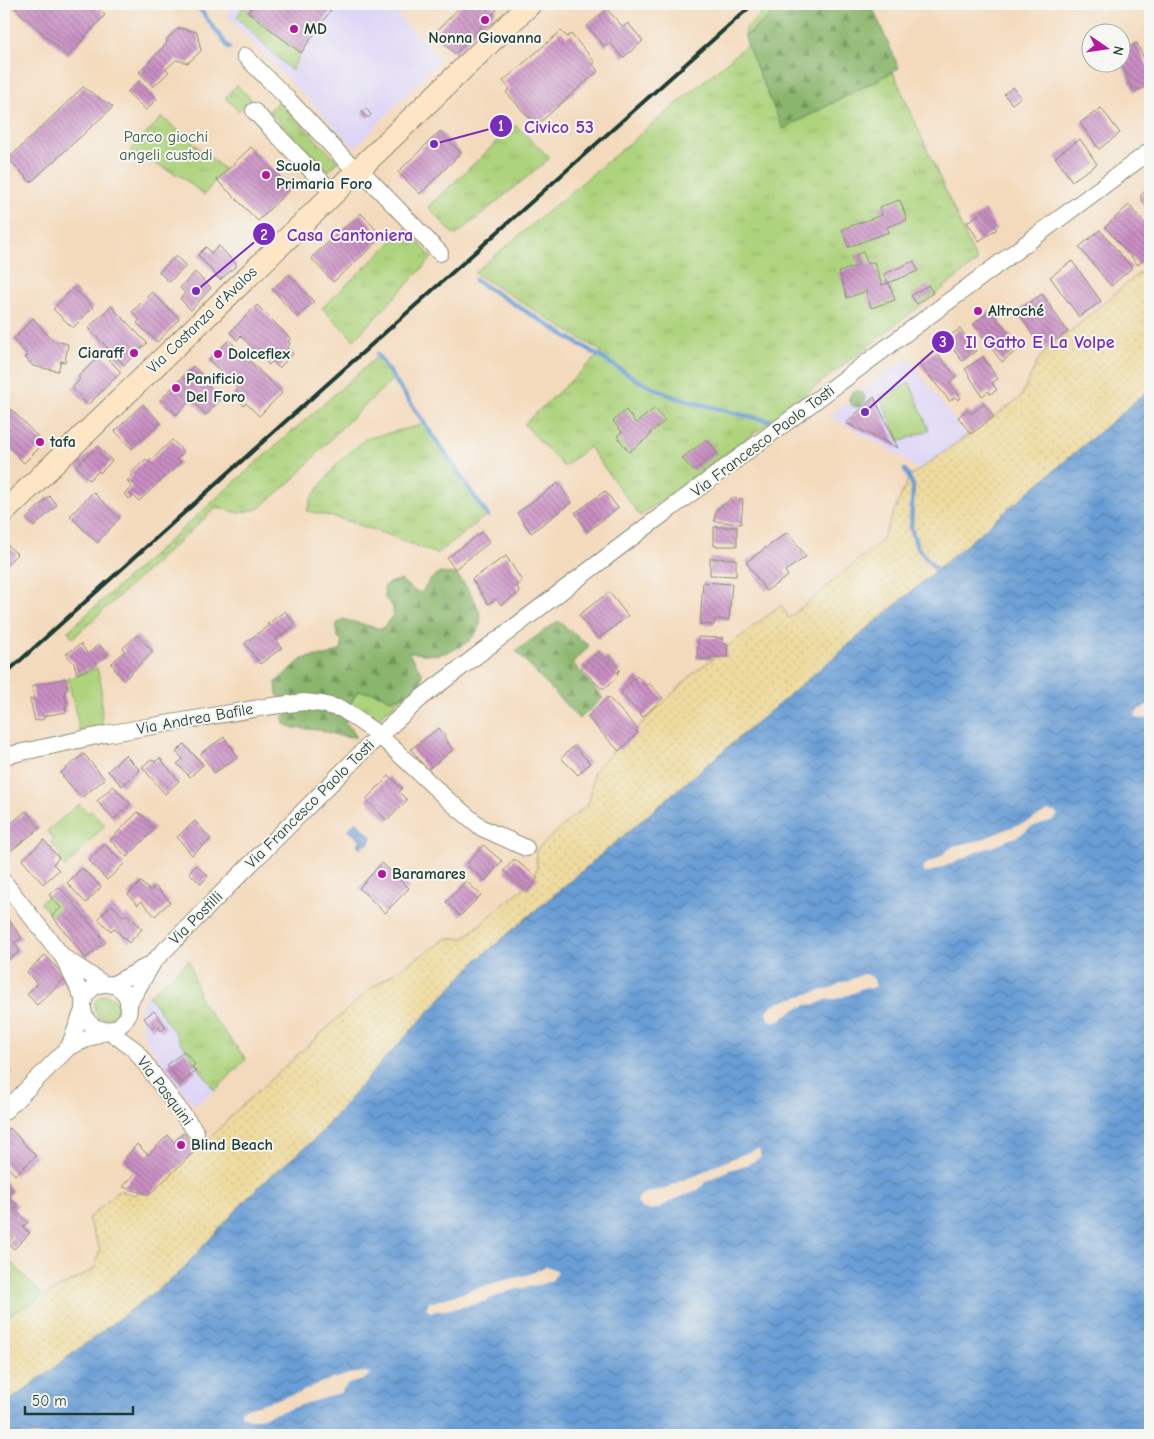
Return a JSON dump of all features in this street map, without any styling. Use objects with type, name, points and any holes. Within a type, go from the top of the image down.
[{"type":"main road","name":"Via Costanza d'Avalos","points":[[4,512],[357,170],[520,7]]},
{"type":"street","points":[[245,56],[346,161],[366,176],[440,253]]},
{"type":"street","points":[[254,111],[333,193]]},
{"type":"street","name":"Via Francesco Paolo Tosti","points":[[241,873],[379,735],[421,698],[1150,151]]},
{"type":"street","name":"Via Andrea Bafile","points":[[4,756],[106,734],[304,702],[342,709],[379,735]]},
{"type":"street","name":"Via Francesco Paolo Tosti","points":[[379,735],[448,800],[482,828],[526,848]]},
{"type":"street","name":"Via Postilli","points":[[128,1010],[151,964],[241,873]]},
{"type":"street","points":[[4,882],[63,957],[83,1005],[85,1017],[89,1023],[100,1030],[108,1030]]},
{"type":"street","points":[[4,1112],[69,1047],[120,1025],[128,1010],[123,992],[108,985],[63,957]]},
{"type":"street","name":"Via Postilli","points":[[108,985],[151,964]]},
{"type":"street","points":[[69,1047],[87,994],[91,989],[108,985]]},
{"type":"street","name":"Via Pasquini","points":[[128,1010],[135,1050]]},
{"type":"street","name":"Via Pasquini","points":[[108,1030],[135,1050],[196,1132]]},
{"type":"shaded area","points":[[233,4],[401,4],[396,13],[440,59],[355,148],[226,15]]},
{"type":"shaded area","points":[[908,357],[966,436],[919,470],[895,453],[829,416]]},
{"type":"shaded area","points":[[147,993],[215,1091],[194,1106],[149,1045],[142,1028],[140,1010]]},
{"type":"green space","points":[[772,4],[784,4],[745,36],[744,30]]},
{"type":"green space","points":[[784,4],[871,4],[899,68],[783,129],[747,45],[745,36]]},
{"type":"green space","points":[[244,6],[249,10],[250,14],[301,53],[291,71],[237,17]]},
{"type":"green space","points":[[747,45],[783,129],[893,72],[977,262],[771,421],[640,516],[589,447],[564,467],[524,424],[602,352],[474,273]]},
{"type":"green space","points":[[237,85],[251,99],[239,111],[225,98]]},
{"type":"green space","points":[[278,101],[338,162],[328,171],[269,111]]},
{"type":"green space","name":"Parco giochi angeli custodi","points":[[162,117],[224,169],[204,195],[182,177],[130,151]]},
{"type":"green space","points":[[515,125],[550,158],[455,236],[428,207]]},
{"type":"green space","points":[[406,228],[432,258],[354,340],[322,308]]},
{"type":"green space","points":[[379,355],[395,377],[340,429],[293,480],[258,509],[239,513],[217,507],[73,638],[68,631]]},
{"type":"green space","points":[[910,383],[929,430],[899,442],[880,396]]},
{"type":"green space","points":[[854,391],[860,391],[865,396],[863,405],[854,407],[849,402],[849,396]]},
{"type":"green space","points":[[425,422],[488,514],[437,554],[342,519],[307,511],[312,497],[338,463],[365,439],[417,426]]},
{"type":"green space","points":[[438,573],[456,574],[473,598],[480,614],[480,622],[474,636],[454,650],[440,654],[408,652],[422,673],[421,684],[406,695],[391,700],[376,693],[357,691],[349,707],[345,722],[352,729],[356,737],[339,736],[320,730],[294,728],[284,724],[283,717],[292,711],[283,699],[277,695],[276,682],[302,659],[327,656],[341,650],[342,643],[337,635],[337,624],[342,619],[382,629],[393,615],[393,607],[385,598],[384,587],[390,582],[401,580],[413,590],[421,593],[430,580]]},
{"type":"green space","points":[[558,621],[589,646],[573,663],[603,698],[579,719],[516,651]]},
{"type":"green space","points":[[97,668],[101,684],[102,727],[80,732],[68,679]]},
{"type":"green space","points":[[358,691],[376,693],[391,700],[406,695],[373,722],[349,707]]},
{"type":"green space","points":[[79,804],[88,813],[91,811],[105,825],[65,868],[59,860],[62,855],[50,842],[54,839],[47,831]]},
{"type":"green space","points":[[49,895],[61,908],[52,916],[40,903]]},
{"type":"green space","points":[[189,960],[201,1002],[246,1059],[215,1091],[149,996]]},
{"type":"green space","points":[[106,995],[111,996],[117,1002],[117,1012],[111,1018],[106,1019],[101,1018],[95,1012],[94,1007],[95,1002],[101,996]]},
{"type":"green space","points":[[7,1258],[44,1297],[4,1318],[4,1262]]},
{"type":"sand","points":[[1150,264],[1150,389],[476,961],[379,1065],[316,1138],[255,1190],[176,1276],[4,1405],[4,1318],[94,1269],[100,1249],[88,1219],[119,1190],[134,1195],[209,1139],[237,1110],[371,988],[446,939],[464,938],[528,884],[537,869],[536,850],[589,803],[594,771],[617,747],[694,673],[781,605],[789,618],[882,540],[909,477],[1020,398],[1040,357]]},
{"type":"water","points":[[1150,389],[1150,1435],[4,1435],[4,1405],[176,1276],[255,1190],[316,1138],[379,1065],[476,961]]},
{"type":"water","points":[[356,821],[372,839],[367,845],[365,844],[360,848],[357,845],[361,840],[348,830]]},
{"type":"pier","points":[[1150,703],[1150,718],[1139,719],[1136,717],[1136,712]]},
{"type":"pier","points":[[1048,811],[1058,815],[1053,820],[1031,827],[1017,837],[1006,840],[1001,844],[978,851],[933,871],[926,873],[923,870],[925,865],[938,858],[953,846],[981,840],[1030,821]]},
{"type":"pier","points":[[863,974],[873,978],[876,986],[862,988],[836,999],[828,999],[816,1004],[806,1005],[796,1009],[779,1021],[773,1022],[769,1019],[767,1011],[772,1005],[834,987]]},
{"type":"pier","points":[[759,1149],[761,1157],[756,1160],[708,1180],[698,1190],[673,1200],[660,1208],[645,1209],[640,1207],[637,1202],[639,1197],[645,1193],[665,1189],[731,1159]]},
{"type":"pier","points":[[547,1266],[558,1271],[551,1281],[509,1291],[483,1302],[458,1308],[430,1312],[426,1308],[429,1302],[528,1275]]},
{"type":"pier","points":[[366,1372],[371,1374],[363,1380],[348,1384],[340,1393],[257,1419],[249,1419],[241,1415],[242,1410],[247,1408],[299,1393],[320,1383],[349,1374]]},
{"type":"building","points":[[10,4],[92,4],[105,15],[68,56]]},
{"type":"building","name":"MD","points":[[254,4],[335,4],[301,53],[248,12]]},
{"type":"building","points":[[463,4],[490,4],[497,10],[455,54],[434,34]]},
{"type":"building","points":[[607,9],[623,27],[628,23],[643,41],[623,58],[610,42],[605,47],[587,26]]},
{"type":"building","points":[[179,28],[197,32],[201,51],[188,63],[176,60],[166,69],[169,72],[153,87],[139,72],[167,43],[166,40]]},
{"type":"building","points":[[561,31],[567,37],[571,34],[595,62],[592,64],[598,71],[537,125],[506,92],[510,89],[503,81]]},
{"type":"building","points":[[1137,43],[1150,72],[1150,85],[1134,92],[1125,72],[1132,72],[1132,45]]},
{"type":"building","points":[[139,81],[157,99],[146,110],[127,92]]},
{"type":"building","points":[[83,87],[113,107],[31,182],[8,159]]},
{"type":"building","points":[[1013,87],[1021,97],[1012,104],[1004,94]]},
{"type":"building","points":[[366,108],[371,115],[368,118],[362,112]]},
{"type":"building","points":[[1101,108],[1120,133],[1099,149],[1080,123]]},
{"type":"building","points":[[440,131],[461,153],[420,194],[398,172]]},
{"type":"building","points":[[1080,139],[1097,164],[1072,181],[1055,157]]},
{"type":"building","points":[[251,147],[291,188],[258,221],[217,180]]},
{"type":"building","points":[[1150,187],[1150,212],[1141,199],[1141,195]]},
{"type":"building","points":[[900,200],[907,220],[887,227],[889,232],[848,247],[842,229],[882,215],[879,207]]},
{"type":"building","points":[[1129,205],[1150,230],[1150,254],[1138,265],[1105,227]]},
{"type":"building","points":[[985,210],[997,229],[979,241],[967,222]]},
{"type":"building","points":[[361,213],[383,237],[333,282],[311,258]]},
{"type":"building","points":[[1100,230],[1132,268],[1111,286],[1079,247]]},
{"type":"building","points":[[219,246],[237,265],[220,280],[198,255],[206,247],[211,253]]},
{"type":"building","points":[[863,252],[868,264],[874,262],[882,285],[889,283],[895,300],[871,308],[866,291],[847,298],[839,272],[859,265],[855,255]]},
{"type":"building","points":[[176,256],[186,266],[169,282],[159,272]]},
{"type":"building","points":[[914,261],[918,271],[888,283],[884,274]]},
{"type":"building","points":[[1072,261],[1101,301],[1079,317],[1050,277]]},
{"type":"building","points":[[195,272],[211,288],[191,310],[180,299],[185,293],[180,288]]},
{"type":"building","points":[[289,274],[314,302],[297,317],[272,289]]},
{"type":"building","points":[[928,285],[933,293],[917,304],[911,296]]},
{"type":"building","points":[[73,288],[93,307],[73,328],[53,309]]},
{"type":"building","points":[[152,292],[179,319],[157,342],[137,323],[140,320],[132,312]]},
{"type":"building","points":[[1042,294],[1068,332],[1042,349],[1017,311]]},
{"type":"building","points":[[257,305],[291,339],[288,341],[290,344],[287,348],[293,354],[279,368],[272,361],[269,365],[241,336],[237,340],[230,332]]},
{"type":"building","points":[[111,306],[147,343],[124,365],[88,328]]},
{"type":"building","points":[[991,310],[1020,348],[1002,362],[973,324]]},
{"type":"building","points":[[33,318],[52,340],[68,344],[65,362],[61,361],[58,371],[33,366],[25,357],[28,356],[13,340]]},
{"type":"building","points":[[960,329],[976,351],[962,361],[945,339]]},
{"type":"building","points":[[229,340],[282,393],[259,416],[246,403],[244,406],[233,395],[238,389],[209,360]]},
{"type":"building","points":[[935,351],[956,377],[949,383],[961,398],[958,400],[955,397],[950,401],[919,364]]},
{"type":"building","points":[[102,353],[121,372],[88,405],[72,388],[80,379],[78,377]]},
{"type":"building","points":[[983,357],[998,379],[992,383],[997,390],[990,394],[989,391],[982,396],[965,369]]},
{"type":"building","points":[[193,366],[211,383],[208,385],[222,398],[206,415],[191,400],[176,415],[160,400]]},
{"type":"building","points":[[874,397],[892,435],[898,448],[846,423]]},
{"type":"building","points":[[143,404],[161,423],[132,449],[115,431]]},
{"type":"building","points":[[984,404],[994,417],[971,434],[958,417],[967,410],[971,414]]},
{"type":"building","points":[[655,408],[665,421],[629,452],[617,436],[622,432],[613,421],[626,410],[636,423]]},
{"type":"building","points":[[11,409],[44,443],[24,463],[4,442],[4,416]]},
{"type":"building","points":[[707,439],[717,453],[693,471],[682,458]]},
{"type":"building","points":[[172,440],[184,452],[177,459],[180,463],[139,501],[133,496],[129,499],[124,494],[132,487],[127,481],[133,476],[130,474],[146,459],[149,462]]},
{"type":"building","points":[[98,446],[112,461],[100,473],[99,471],[89,480],[76,466]]},
{"type":"building","points":[[558,483],[572,502],[531,533],[517,513]]},
{"type":"building","points":[[605,491],[618,508],[588,531],[575,513]]},
{"type":"building","points":[[93,492],[120,518],[97,543],[70,516]]},
{"type":"building","points":[[49,496],[57,505],[34,527],[26,519]]},
{"type":"building","points":[[732,498],[743,499],[741,524],[714,521],[716,510]]},
{"type":"building","points":[[714,527],[737,527],[737,546],[714,546]]},
{"type":"building","points":[[482,532],[490,542],[455,569],[447,558]]},
{"type":"building","points":[[788,532],[806,557],[785,571],[788,576],[766,591],[746,562]]},
{"type":"building","points":[[4,542],[17,554],[4,568]]},
{"type":"building","points":[[506,556],[522,581],[516,585],[520,592],[501,605],[496,599],[488,604],[472,579]]},
{"type":"building","points":[[710,558],[736,559],[736,576],[710,575]]},
{"type":"building","points":[[703,582],[732,584],[729,620],[715,619],[714,625],[700,624]]},
{"type":"building","points":[[609,592],[628,616],[598,639],[579,615]]},
{"type":"building","points":[[285,611],[295,625],[276,639],[282,648],[260,664],[245,643]]},
{"type":"building","points":[[137,635],[153,652],[124,680],[111,664],[125,651],[123,648]]},
{"type":"building","points":[[698,637],[723,638],[723,644],[727,644],[727,657],[697,659]]},
{"type":"building","points":[[81,644],[88,654],[99,644],[108,656],[96,663],[97,665],[77,674],[74,663],[66,654]]},
{"type":"building","points":[[598,651],[620,670],[606,688],[601,688],[581,668]]},
{"type":"building","points":[[637,676],[646,686],[649,683],[663,698],[643,717],[620,693]]},
{"type":"building","points":[[66,678],[68,690],[64,691],[67,706],[65,706],[66,712],[44,716],[44,719],[35,721],[30,699],[34,699],[32,686]]},
{"type":"building","points":[[608,697],[638,729],[636,731],[638,733],[619,751],[587,717]]},
{"type":"building","points":[[439,728],[453,750],[427,770],[411,749]]},
{"type":"building","points":[[224,737],[238,757],[214,773],[201,753]]},
{"type":"building","points":[[184,744],[203,765],[190,777],[177,764],[183,759],[176,752]]},
{"type":"building","points":[[574,746],[590,763],[578,775],[561,758]]},
{"type":"building","points":[[84,754],[105,779],[81,798],[60,773]]},
{"type":"building","points":[[125,755],[140,770],[122,786],[108,771]]},
{"type":"building","points":[[160,758],[179,781],[165,794],[142,767],[152,759],[155,762]]},
{"type":"building","points":[[389,776],[402,788],[399,792],[407,800],[387,821],[366,799]]},
{"type":"building","points":[[113,786],[130,804],[114,819],[97,801]]},
{"type":"building","points":[[26,811],[40,828],[9,852],[4,845],[4,829]]},
{"type":"building","points":[[138,812],[155,829],[127,857],[110,840]]},
{"type":"building","points":[[195,821],[211,839],[192,855],[177,837]]},
{"type":"building","points":[[44,840],[59,858],[53,864],[59,870],[43,884],[22,860]]},
{"type":"building","points":[[105,844],[124,864],[107,880],[88,860]]},
{"type":"building","points":[[483,845],[502,861],[485,881],[466,865]]},
{"type":"building","points":[[514,859],[538,878],[528,890],[504,871]]},
{"type":"building","points":[[382,863],[409,888],[385,913],[359,888]]},
{"type":"building","points":[[196,865],[208,876],[201,884],[189,873]]},
{"type":"building","points":[[82,868],[101,887],[86,903],[67,883]]},
{"type":"building","points":[[466,881],[481,895],[460,916],[446,902]]},
{"type":"building","points":[[141,882],[150,891],[155,886],[170,902],[155,916],[141,901],[138,905],[128,894]]},
{"type":"building","points":[[59,887],[106,942],[86,958],[52,916],[61,908],[49,895]]},
{"type":"building","points":[[112,905],[124,917],[127,914],[142,929],[129,943],[114,928],[111,931],[98,919]]},
{"type":"building","points":[[4,913],[22,938],[14,943],[20,951],[4,963]]},
{"type":"building","points":[[45,955],[66,978],[37,1005],[27,994],[37,984],[27,972]]},
{"type":"building","points":[[154,1011],[166,1027],[161,1031],[158,1025],[152,1029],[144,1018]]},
{"type":"building","points":[[184,1051],[195,1064],[192,1067],[196,1071],[181,1083],[167,1065]]},
{"type":"building","points":[[4,1064],[12,1072],[4,1081]]},
{"type":"building","points":[[10,1128],[36,1156],[15,1175],[4,1163],[4,1134]]},
{"type":"building","points":[[184,1133],[195,1151],[149,1195],[123,1187],[135,1173],[123,1160],[137,1144],[148,1155],[168,1135],[174,1142]]},
{"type":"building","points":[[4,1181],[13,1191],[8,1196],[18,1205],[14,1209],[28,1222],[23,1227],[30,1233],[14,1249],[8,1243],[13,1237],[4,1230]]},
{"type":"waterway","points":[[196,4],[229,48]]},
{"type":"waterway","points":[[475,280],[641,382],[674,397],[771,421]]},
{"type":"waterway","points":[[377,354],[488,516]]},
{"type":"waterway","points":[[905,470],[913,485],[911,528],[917,547],[936,570]]},
{"type":"railway","points":[[4,675],[753,4]]},
{"type":"place","name":"Nonna Giovanna","points":[[485,20]]},
{"type":"place","name":"MD","points":[[294,29]]},
{"type":"place","name":"Civico 53","points":[[434,144]]},
{"type":"place","name":"Scuola Primaria Foro","points":[[266,175]]},
{"type":"place","name":"Casa Cantoniera","points":[[196,291]]},
{"type":"place","name":"Altroché","points":[[978,311]]},
{"type":"place","name":"Ciaraff","points":[[134,353]]},
{"type":"place","name":"Dolceflex","points":[[218,354]]},
{"type":"place","name":"Panificio Del Foro","points":[[176,388]]},
{"type":"place","name":"Il Gatto E La Volpe","points":[[865,412]]},
{"type":"place","name":"tafa","points":[[40,442]]},
{"type":"place","name":"Baramares","points":[[382,874]]},
{"type":"place","name":"Blind Beach","points":[[181,1145]]}]
